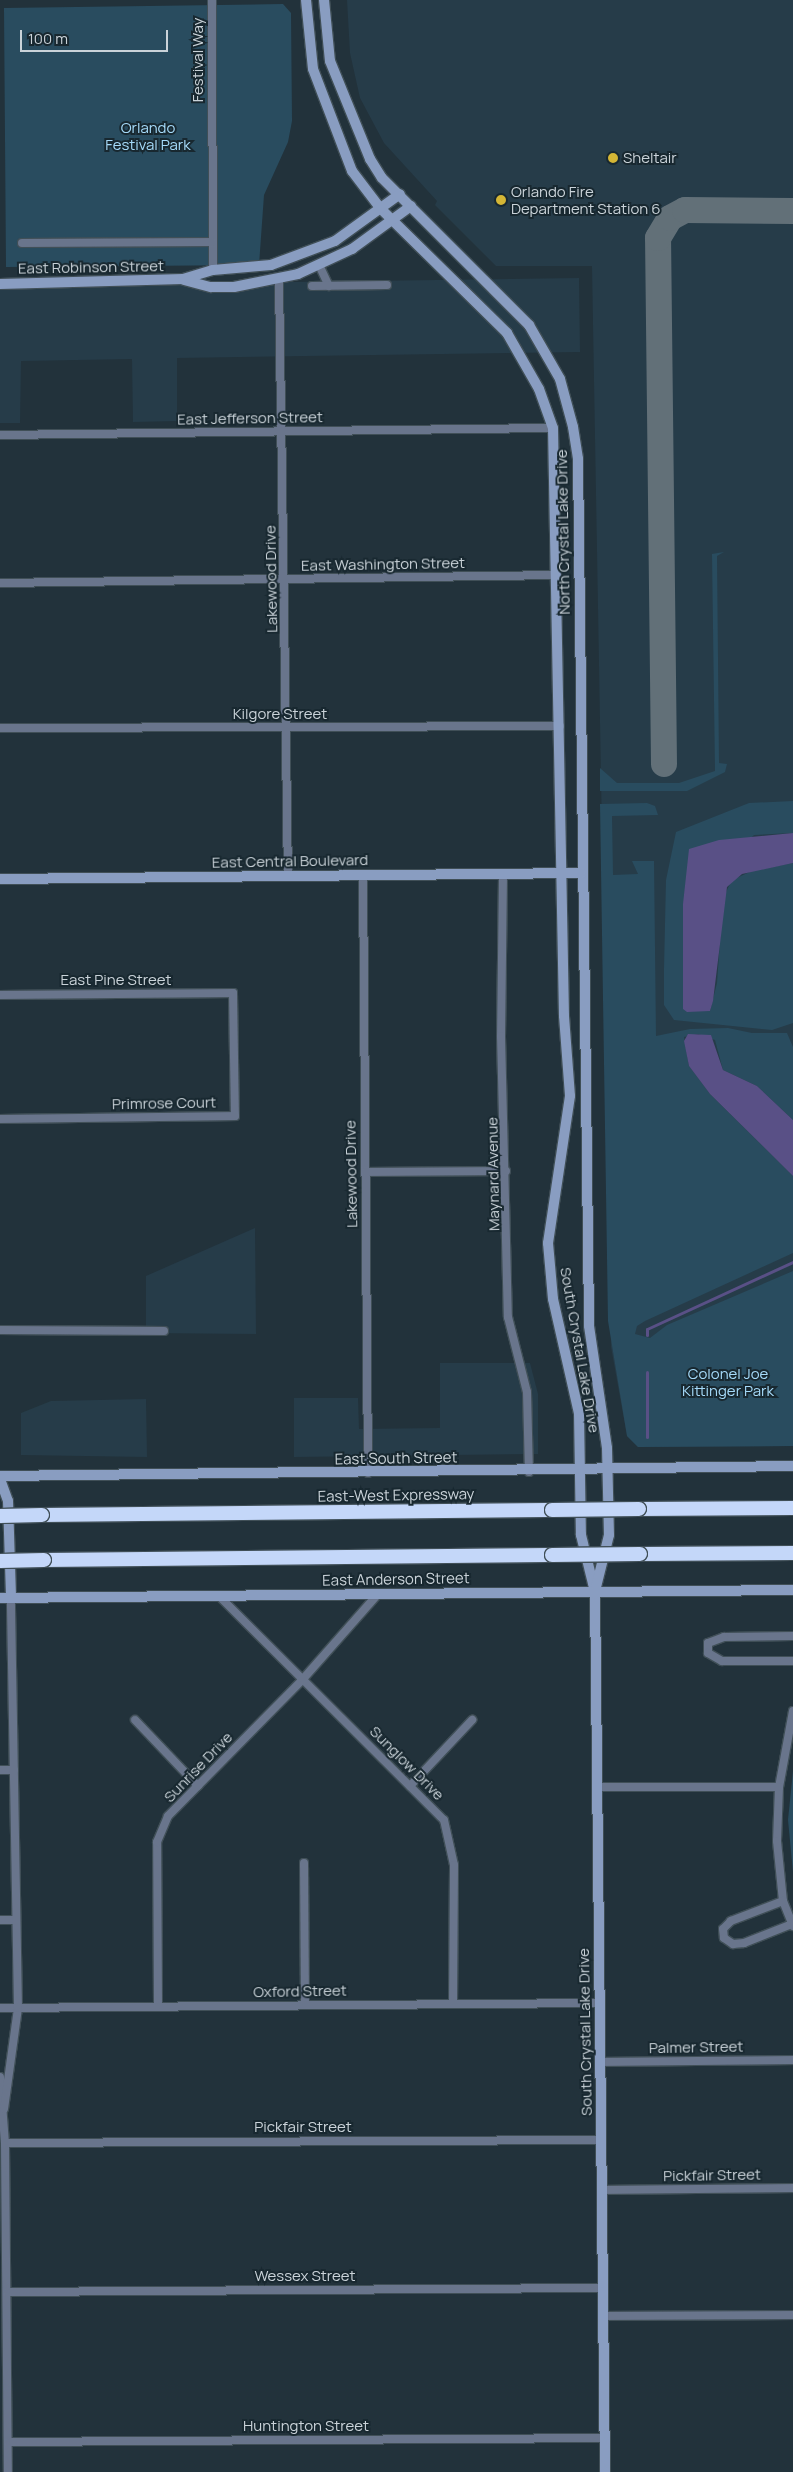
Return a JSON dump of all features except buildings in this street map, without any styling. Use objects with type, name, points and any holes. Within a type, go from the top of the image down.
[{"type":"highway","name":"East-West Expressway","points":[[0,1516],[793,1508]]},
{"type":"highway","points":[[0,1561],[793,1553]]},
{"type":"main road","name":"North Crystal Lake Drive","points":[[306,0],[313,69],[323,103],[352,171],[381,209],[507,333],[539,388],[553,428],[563,873]]},
{"type":"main road","name":"North Crystal Lake Drive","points":[[324,0],[330,61],[340,92],[370,159],[411,206],[529,325],[567,402],[578,459],[581,873]]},
{"type":"main road","name":"East Robinson Street","points":[[0,284],[183,279],[212,270],[244,269],[301,257],[335,241],[400,194]]},
{"type":"main road","name":"East Robinson Street","points":[[183,279],[212,288],[279,280],[320,267],[393,221],[411,206]]},
{"type":"main road","name":"South Crystal Lake Drive","points":[[563,873],[570,1096],[548,1243],[553,1299],[579,1413],[581,1535],[595,1592],[604,2472]]},
{"type":"main road","name":"East Central Boulevard","points":[[0,878],[581,873]]},
{"type":"main road","name":"South Crystal Lake Drive","points":[[581,873],[589,1326],[605,1419],[609,1535],[595,1592]]},
{"type":"main road","name":"East South Street","points":[[0,1478],[529,1472],[607,1467],[793,1466]]},
{"type":"main road","points":[[0,1478],[8,1501],[5,1598]]},
{"type":"main road","name":"East Anderson Street","points":[[5,1598],[793,1590]]},
{"type":"street","name":"Festival Way","points":[[212,0],[212,270]]},
{"type":"street","points":[[22,243],[212,242]]},
{"type":"street","points":[[320,267],[329,286]]},
{"type":"street","name":"Lakewood Drive","points":[[279,280],[288,728],[288,877]]},
{"type":"street","points":[[312,286],[387,284]]},
{"type":"street","name":"East Jefferson Street","points":[[0,435],[553,428]]},
{"type":"street","name":"East Washington Street","points":[[0,583],[557,575]]},
{"type":"street","name":"Kilgore Street","points":[[0,728],[560,726]]},
{"type":"street","name":"Lakewood Drive","points":[[363,874],[368,1474]]},
{"type":"street","name":"Maynard Avenue","points":[[503,874],[501,1036],[506,1171],[508,1317],[527,1392],[529,1472]]},
{"type":"street","name":"East Pine Street","points":[[0,995],[233,993]]},
{"type":"street","name":"Primrose Court","points":[[0,1119],[235,1116],[233,993]]},
{"type":"street","points":[[365,1172],[506,1171]]},
{"type":"street","points":[[0,1330],[164,1331]]},
{"type":"street","name":"Sunrise Drive","points":[[158,2006],[157,1842],[168,1816],[303,1679],[377,1595]]},
{"type":"street","name":"Sunglow Drive","points":[[219,1596],[444,1820],[452,1842],[453,2004]]},
{"type":"street","points":[[4,2109],[18,2008],[14,1770],[5,1598]]},
{"type":"street","points":[[793,1636],[724,1637],[708,1643],[708,1653],[722,1661],[793,1661]]},
{"type":"street","points":[[783,1901],[731,1921],[723,1929],[724,1938],[744,1944],[792,1925],[783,1901],[777,1842],[779,1787],[793,1711]]},
{"type":"street","points":[[135,1720],[198,1786]]},
{"type":"street","points":[[410,1786],[472,1720]]},
{"type":"street","points":[[0,1770],[14,1770]]},
{"type":"street","points":[[598,1786],[779,1787]]},
{"type":"street","points":[[304,1863],[305,2005]]},
{"type":"street","points":[[0,1920],[16,1920]]},
{"type":"street","name":"Oxford Street","points":[[0,2008],[600,2003]]},
{"type":"street","name":"Palmer Street","points":[[600,2062],[793,2060]]},
{"type":"street","points":[[0,2078],[4,2109],[5,2143],[3,2227],[7,2292],[4,2416],[8,2442],[8,2472]]},
{"type":"street","name":"Pickfair Street","points":[[5,2143],[601,2140]]},
{"type":"street","name":"Pickfair Street","points":[[601,2190],[793,2188]]},
{"type":"street","name":"Wessex Street","points":[[7,2292],[602,2288]]},
{"type":"street","points":[[603,2316],[793,2315]]},
{"type":"street","name":"Huntington Street","points":[[8,2442],[604,2438]]},
{"type":"shaded area","points":[[347,0],[793,0],[793,1446],[638,1447],[627,1436],[611,1347],[592,266],[496,266],[435,205],[437,201],[384,143],[360,98],[350,53]]},
{"type":"shaded area","points":[[579,278],[580,352],[177,358],[177,421],[133,422],[132,359],[21,361],[20,423],[0,423],[0,286]]},
{"type":"shaded area","points":[[793,833],[793,863],[742,874],[727,887],[713,1001],[710,1011],[687,1012],[683,1009],[683,904],[689,849],[719,840]]},
{"type":"shaded area","points":[[688,1034],[711,1035],[723,1070],[757,1086],[793,1120],[793,1176],[710,1094],[689,1066],[684,1041]]},
{"type":"shaded area","points":[[255,1228],[256,1334],[146,1333],[146,1276]]},
{"type":"shaded area","points":[[440,1363],[530,1363],[538,1394],[538,1454],[294,1457],[294,1398],[358,1398],[359,1429],[440,1428]]},
{"type":"shaded area","points":[[146,1399],[147,1457],[21,1455],[21,1413],[51,1401]]},
{"type":"green space","name":"Orlando Festival Park","points":[[283,4],[291,13],[292,121],[288,142],[264,195],[259,265],[6,267],[4,8]]},
{"type":"green space","points":[[724,552],[717,556],[719,763],[727,764],[725,772],[687,791],[600,791],[600,768],[617,783],[679,783],[715,771],[712,554]]},
{"type":"green space","points":[[793,801],[793,833],[754,835],[683,904],[683,1009],[710,1011],[717,983],[723,898],[732,880],[752,871],[793,863],[793,1023],[772,1030],[674,1020],[664,1005],[664,969],[666,880],[676,832],[749,803]]},
{"type":"green space","name":"Colonel Joe Kittinger Park","points":[[647,803],[655,806],[658,815],[612,816],[613,875],[638,874],[632,861],[654,861],[656,1036],[690,1029],[728,1028],[752,1033],[787,1033],[793,1047],[793,1120],[757,1086],[723,1070],[715,1040],[698,1034],[684,1037],[689,1066],[710,1094],[793,1176],[793,1253],[645,1321],[637,1326],[635,1334],[650,1338],[667,1325],[793,1271],[793,1446],[638,1447],[627,1436],[608,1321],[600,804]]},
{"type":"green space","points":[[793,1771],[793,1872],[788,1820]]},
{"type":"waterway","points":[[647,1335],[647,1329],[793,1262]]},
{"type":"waterway","points":[[647,1372],[647,1437]]},
{"type":"taxiway","points":[[664,764],[658,238],[670,218],[685,210],[793,211]]},
{"type":"place","name":"Sheltair","points":[[613,158]]},
{"type":"place","name":"Orlando Fire Department Station 6","points":[[501,200]]}]
